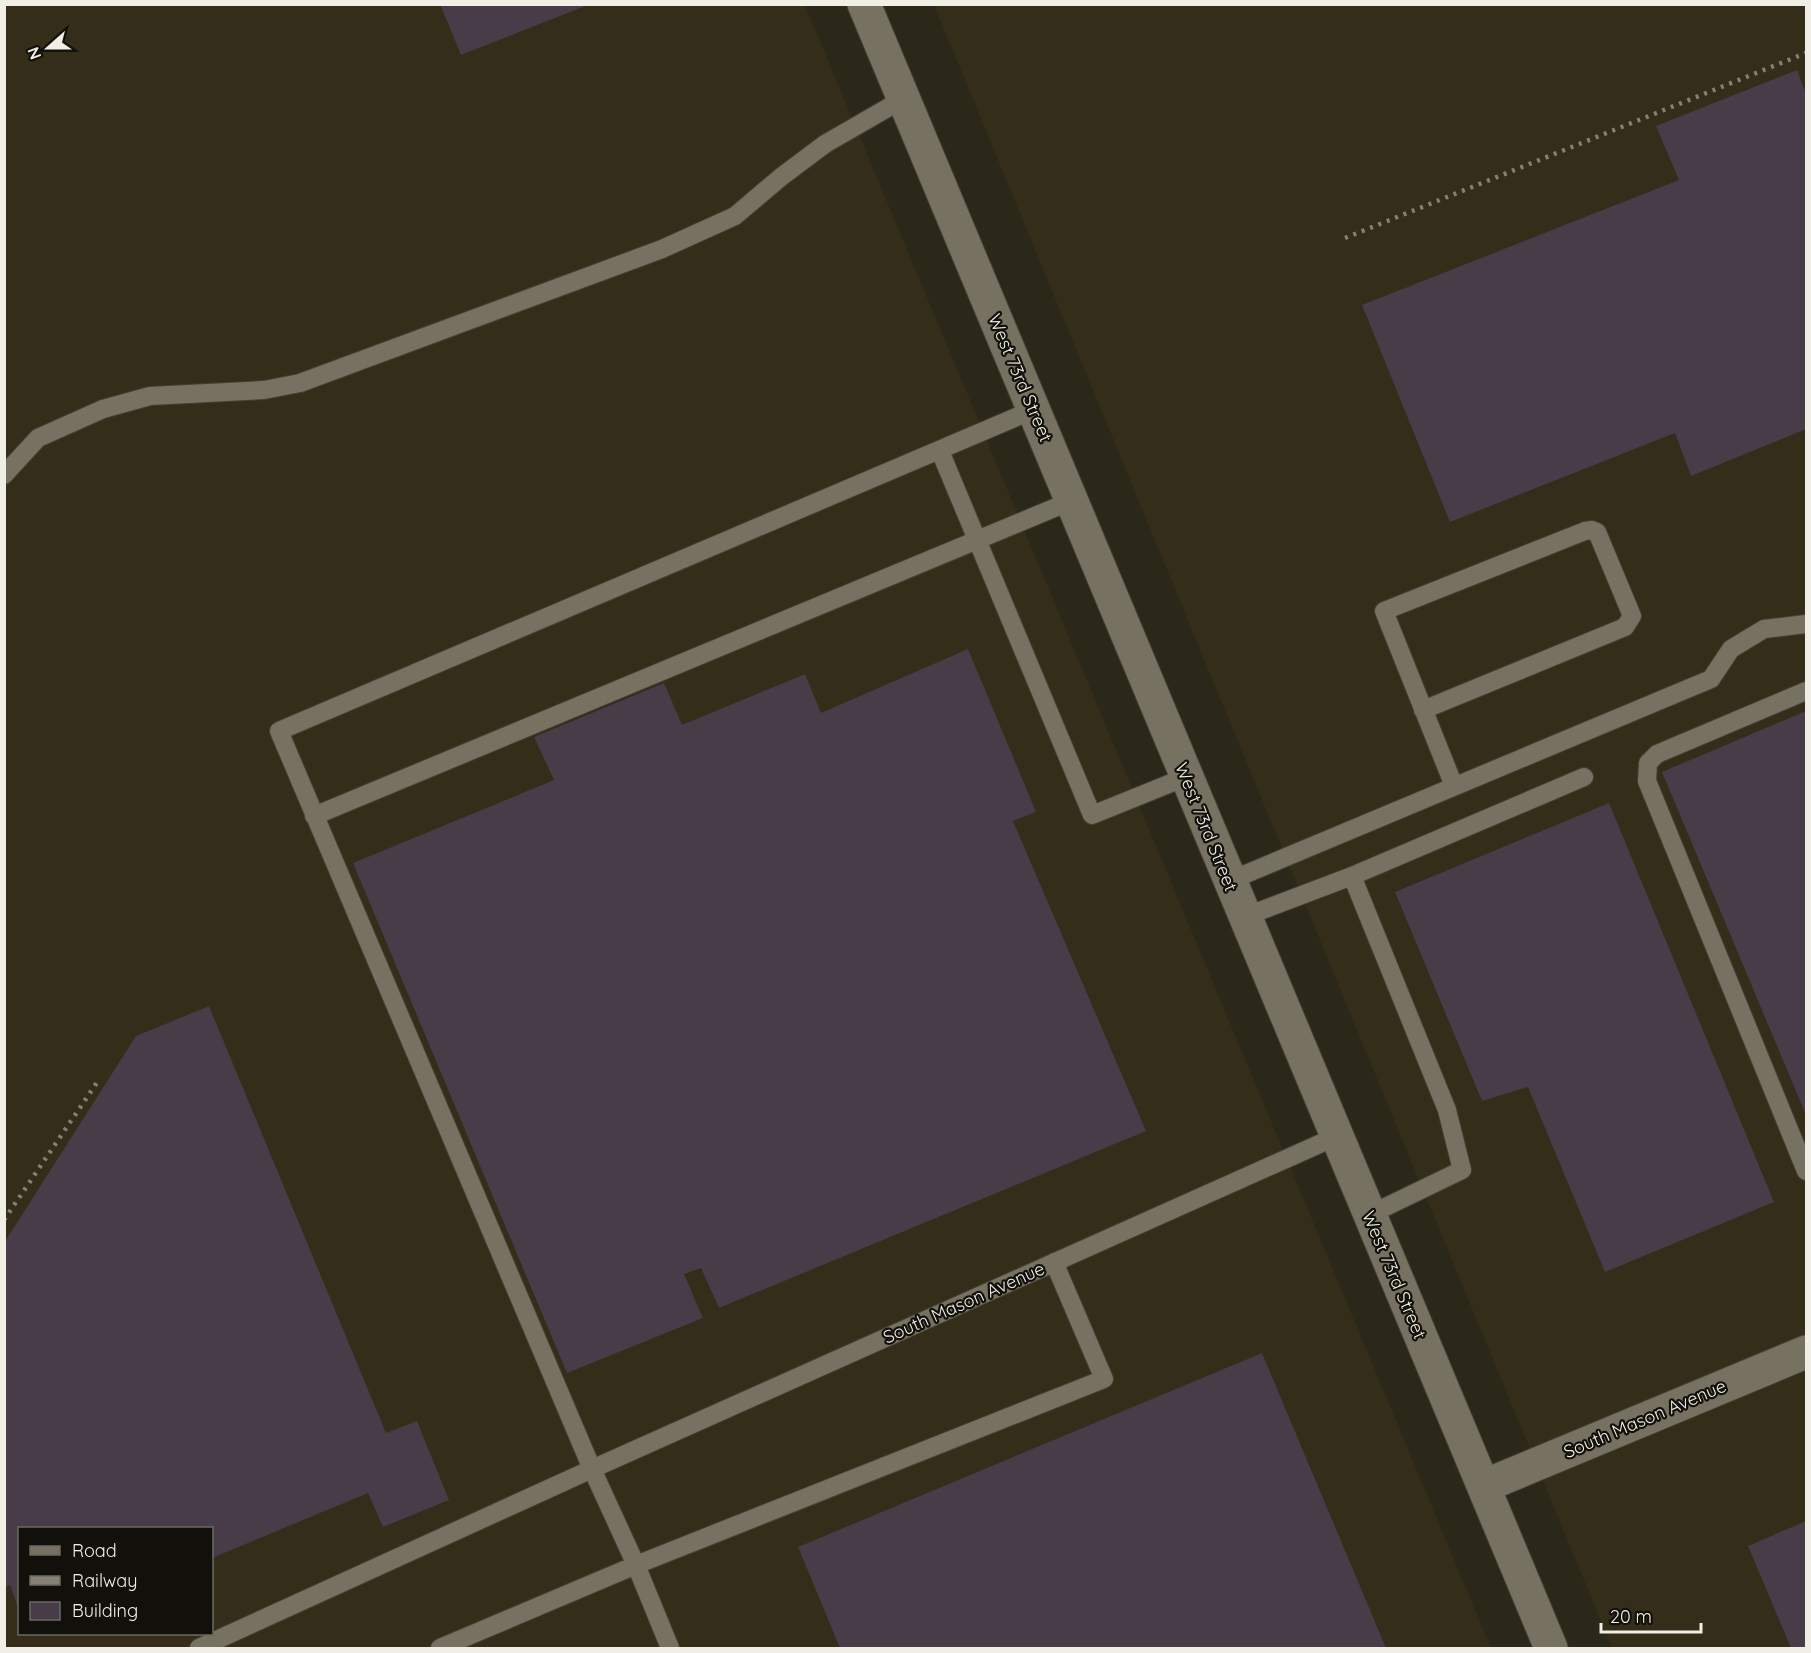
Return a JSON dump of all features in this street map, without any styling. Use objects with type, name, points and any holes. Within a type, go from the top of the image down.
[{"type":"street","name":"West 73rd Street","points":[[864,4],[1335,1137],[1551,1648]]},
{"type":"street","name":"South Mason Avenue","points":[[1484,1486],[1806,1352]]},
{"type":"lane","points":[[4,475],[38,438],[103,409],[150,396],[264,390],[300,383],[662,249],[735,216],[825,144],[903,99]]},
{"type":"lane","points":[[670,1648],[279,731],[1033,410]]},
{"type":"lane","points":[[940,451],[1092,815],[1186,777]]},
{"type":"lane","points":[[314,816],[1071,501]]},
{"type":"lane","points":[[1423,710],[1625,627],[1632,616],[1597,532],[1585,531],[1384,611],[1423,710],[1454,786]]},
{"type":"lane","points":[[1229,881],[1711,679],[1731,649],[1764,629],[1806,624]]},
{"type":"lane","points":[[1806,691],[1657,754],[1648,763],[1647,781],[1806,1171]]},
{"type":"lane","points":[[1244,917],[1352,876],[1584,777]]},
{"type":"lane","points":[[1352,876],[1447,1110],[1462,1170],[1369,1215]]},
{"type":"lane","name":"South Mason Avenue","points":[[199,1648],[592,1469],[1335,1137]]},
{"type":"lane","points":[[440,1648],[636,1565],[1104,1379],[1054,1262]]},
{"type":"shaded area","points":[[5,5],[805,5],[1491,1648],[5,1648]]},
{"type":"shaded area","points":[[934,5],[1806,5],[1806,1648],[1612,1648]]},
{"type":"building","points":[[440,4],[588,4],[588,5],[461,55]]},
{"type":"building","points":[[1797,70],[1806,94],[1806,429],[1691,476],[1675,433],[1450,522],[1362,305],[1679,180],[1656,126]]},
{"type":"building","points":[[968,649],[1036,812],[1013,821],[1146,1131],[719,1308],[701,1268],[684,1274],[703,1318],[567,1373],[353,863],[554,780],[534,737],[664,683],[682,725],[805,674],[821,713]]},
{"type":"building","points":[[1806,711],[1806,1115],[1662,772]]},
{"type":"building","points":[[1609,803],[1774,1202],[1605,1272],[1528,1087],[1482,1101],[1395,892]]},
{"type":"building","points":[[209,1006],[386,1433],[417,1421],[449,1500],[383,1527],[368,1493],[213,1558],[213,1527],[18,1527],[18,1607],[10,1585],[4,1588],[4,1243],[136,1036]]},
{"type":"building","points":[[1262,1353],[1386,1648],[840,1648],[798,1547]]},
{"type":"building","points":[[1806,1521],[1806,1648],[1791,1648],[1748,1546]]},
{"type":"railway","points":[[1345,238],[1806,53]]},
{"type":"railway","points":[[4,1220],[98,1081]]}]
